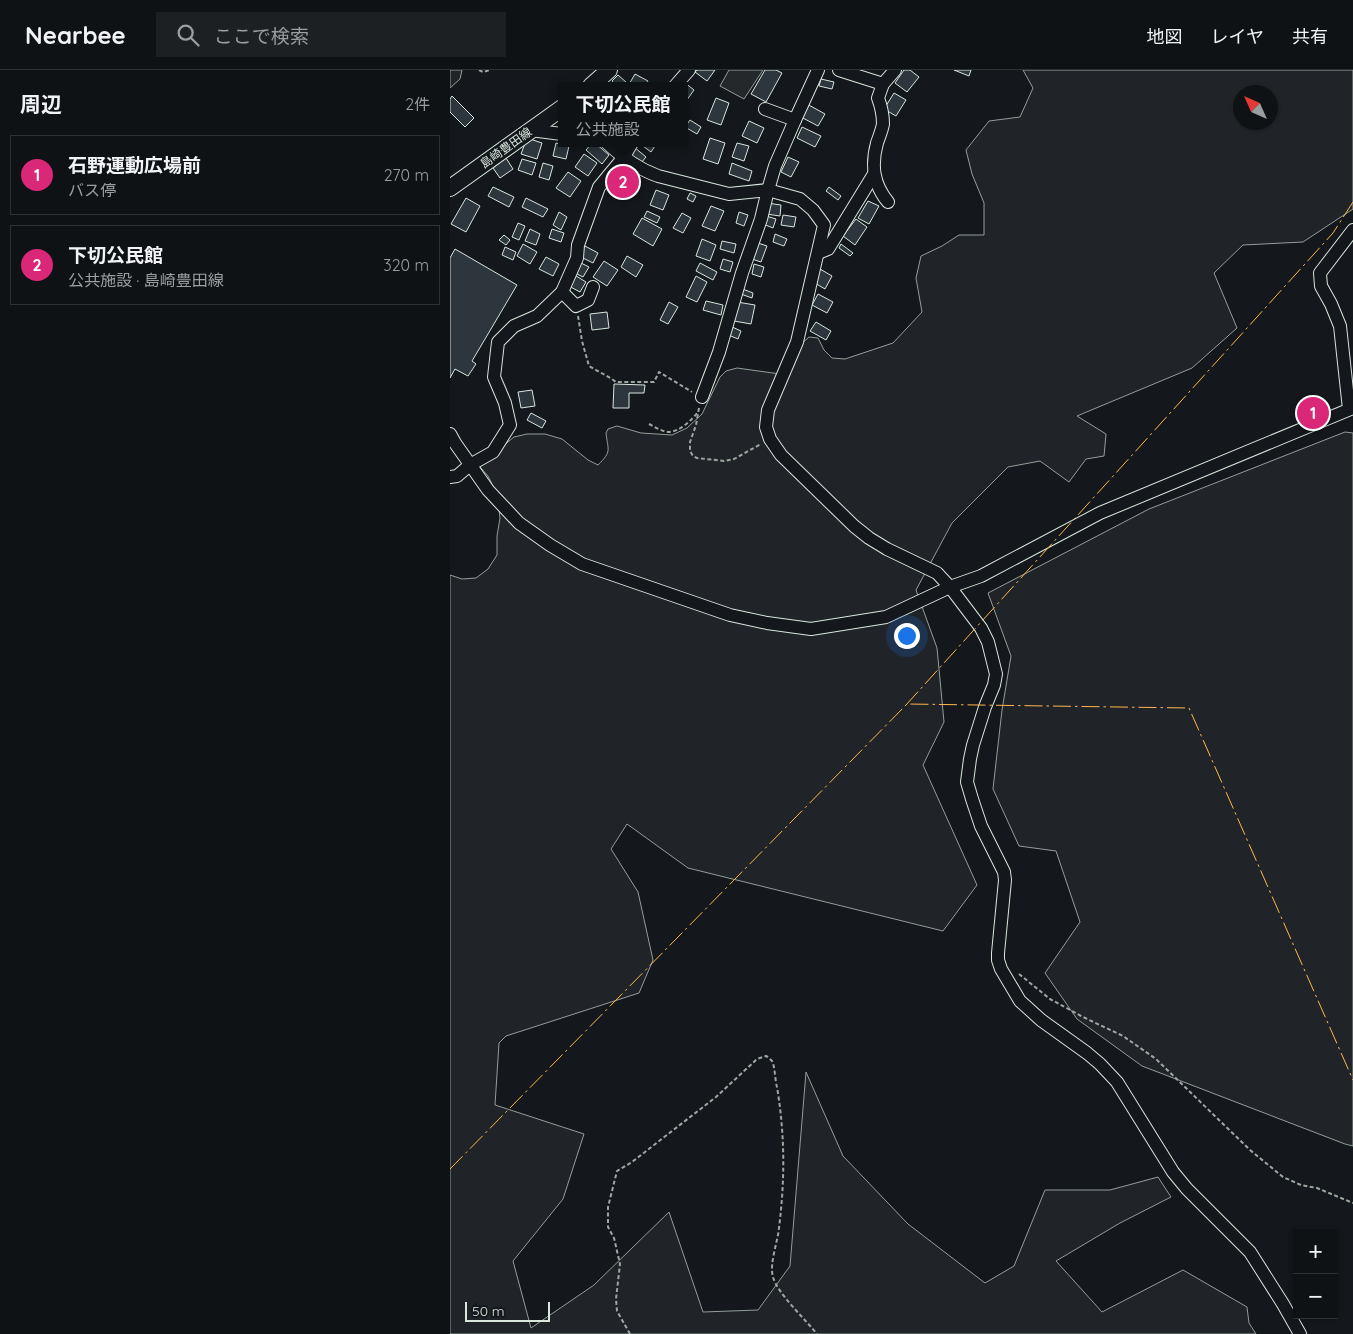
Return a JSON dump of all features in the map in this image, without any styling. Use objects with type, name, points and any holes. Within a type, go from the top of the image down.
[{"type":"main road","points":[[596,82],[609,70]]},
{"type":"main road","name":"島崎豊田線","points":[[450,188],[558,111]]},
{"type":"street","points":[[678,82],[689,70]]},
{"type":"street","points":[[700,403],[719,352],[742,273],[761,220],[775,166],[818,70]]},
{"type":"street","points":[[839,70],[883,84]]},
{"type":"street","points":[[878,70],[883,84]]},
{"type":"street","points":[[888,202],[879,191],[874,174],[874,156],[883,126],[878,98],[883,84],[895,70]]},
{"type":"street","points":[[765,109],[795,120]]},
{"type":"street","points":[[530,130],[558,134]]},
{"type":"street","points":[[611,147],[623,158],[658,176],[729,194],[768,190],[800,199],[813,210],[824,226],[797,342],[768,410],[766,427],[770,439],[781,455],[868,538],[936,573],[950,587],[981,628],[988,642],[996,674],[973,745],[967,782],[982,826],[1004,872],[1005,880],[998,953],[1001,969],[1016,996],[1030,1011],[1087,1053],[1117,1082],[1173,1172],[1250,1252],[1300,1334]]},
{"type":"street","points":[[450,477],[457,476],[470,465],[493,452],[510,425],[506,403],[494,377],[498,342],[514,326],[537,316],[562,292],[577,258],[578,245],[599,187],[630,147]]},
{"type":"street","points":[[818,254],[828,249],[874,174]]},
{"type":"street","points":[[450,434],[488,490],[519,523],[550,545],[582,564],[730,615],[767,623],[811,629],[886,618],[950,587],[981,576],[1100,513],[1351,408],[1340,326],[1321,286],[1320,273],[1353,230]]},
{"type":"street","points":[[562,292],[576,306],[588,300],[593,286]]},
{"type":"path","points":[[479,70],[484,72],[490,70]]},
{"type":"path","points":[[576,306],[582,341],[589,366],[616,382],[654,382],[659,372],[700,403]]},
{"type":"path","points":[[649,424],[659,430],[668,432],[677,430],[687,423],[700,403]]},
{"type":"path","points":[[700,403],[696,425],[690,442],[690,451],[693,456],[724,461],[734,459],[770,439]]},
{"type":"path","points":[[1014,970],[1050,1000],[1123,1036],[1156,1059],[1250,1150],[1283,1177],[1301,1185],[1317,1188],[1353,1203]]},
{"type":"path","points":[[630,1334],[617,1311],[616,1298],[620,1264],[614,1238],[608,1227],[608,1207],[618,1171],[716,1097],[757,1059],[766,1056],[772,1062],[781,1108],[784,1145],[783,1190],[772,1276],[783,1294],[817,1334]]},
{"type":"shaded area","points":[[450,70],[462,70],[460,79],[450,88]]},
{"type":"shaded area","points":[[729,70],[763,70],[744,99],[720,86]]},
{"type":"shaded area","points":[[1023,70],[1353,70],[1353,209],[1303,242],[1243,245],[1214,273],[1237,328],[1192,368],[1077,416],[1106,434],[1104,456],[1086,459],[1069,482],[1040,461],[1008,467],[952,523],[916,590],[937,648],[944,722],[923,765],[977,885],[943,931],[688,868],[627,824],[611,849],[638,892],[653,960],[639,993],[506,1036],[499,1043],[495,1105],[584,1134],[563,1199],[513,1261],[531,1328],[594,1285],[669,1212],[703,1312],[758,1310],[790,1266],[806,1072],[843,1156],[908,1224],[985,1283],[1014,1266],[1045,1190],[1110,1190],[1158,1177],[1171,1197],[1120,1223],[1056,1261],[1102,1312],[1183,1270],[1247,1307],[1249,1323],[1256,1334],[450,1334],[450,575],[462,579],[476,578],[488,569],[497,555],[497,536],[500,518],[497,494],[478,461],[514,437],[527,434],[545,434],[562,439],[588,460],[598,465],[608,451],[606,433],[608,429],[617,426],[641,433],[672,435],[687,428],[702,414],[720,377],[726,371],[737,368],[780,374],[800,345],[809,337],[818,338],[824,350],[832,358],[845,359],[893,343],[922,312],[916,278],[921,256],[959,235],[984,235],[984,203],[972,174],[966,150],[989,121],[1020,117],[1033,88]]},
{"type":"shaded area","points":[[1345,432],[1353,433],[1353,1146],[1142,1066],[1077,1019],[1045,973],[1080,922],[1056,851],[1019,846],[993,789],[1002,710],[1011,656],[988,593],[1149,509]]},
{"type":"building","points":[[697,70],[715,70],[707,81],[695,72]]},
{"type":"building","points":[[765,70],[776,70],[782,73],[766,102],[751,94]]},
{"type":"building","points":[[904,70],[910,70],[919,77],[907,92],[895,83]]},
{"type":"building","points":[[954,70],[971,70],[969,76]]},
{"type":"building","points":[[635,74],[648,81],[647,82],[630,82]]},
{"type":"building","points":[[618,75],[626,82],[613,82]]},
{"type":"building","points":[[821,79],[834,82],[832,89],[819,86]]},
{"type":"building","points":[[688,85],[694,90],[688,98]]},
{"type":"building","points":[[894,93],[906,100],[896,116],[884,109]]},
{"type":"building","points":[[452,96],[474,118],[465,127],[450,112],[450,99]]},
{"type":"building","points":[[716,98],[729,103],[721,125],[707,120]]},
{"type":"building","points":[[807,104],[825,114],[818,126],[801,117]]},
{"type":"building","points":[[690,120],[701,127],[697,134],[688,129]]},
{"type":"building","points":[[749,121],[764,128],[757,143],[742,136]]},
{"type":"building","points":[[802,127],[821,136],[815,147],[797,138]]},
{"type":"building","points":[[527,138],[542,143],[537,159],[521,154]]},
{"type":"building","points":[[710,138],[725,143],[718,164],[703,159]]},
{"type":"building","points":[[556,143],[558,143],[558,147],[569,147],[566,159],[553,156]]},
{"type":"building","points":[[737,143],[749,146],[744,161],[732,157]]},
{"type":"building","points":[[589,147],[600,147],[609,155],[602,164],[586,150]]},
{"type":"building","points":[[634,147],[646,157],[641,163],[629,154]]},
{"type":"building","points":[[644,147],[654,147],[651,152]]},
{"type":"building","points":[[584,154],[597,163],[588,176],[575,167]]},
{"type":"building","points":[[788,157],[799,162],[791,177],[781,172]]},
{"type":"building","points":[[506,158],[513,169],[500,178],[493,168]]},
{"type":"building","points":[[522,159],[536,163],[532,175],[518,170]]},
{"type":"building","points":[[543,163],[553,166],[549,180],[539,177]]},
{"type":"building","points":[[732,163],[752,171],[749,181],[729,174]]},
{"type":"building","points":[[624,165],[639,176],[623,197],[621,195],[619,197],[607,187]]},
{"type":"building","points":[[568,172],[581,181],[570,197],[556,188]]},
{"type":"building","points":[[493,187],[514,197],[509,207],[488,196]]},
{"type":"building","points":[[829,187],[841,196],[838,200],[826,191]]},
{"type":"building","points":[[656,190],[669,195],[663,210],[650,205]]},
{"type":"building","points":[[690,193],[696,196],[693,202],[687,199]]},
{"type":"building","points":[[466,198],[480,206],[466,232],[451,224]]},
{"type":"building","points":[[526,198],[548,209],[543,217],[522,207]]},
{"type":"building","points":[[868,201],[879,206],[869,224],[858,218]]},
{"type":"building","points":[[767,203],[781,205],[780,216],[766,214]]},
{"type":"building","points":[[711,206],[724,211],[715,231],[702,226]]},
{"type":"building","points":[[647,211],[660,217],[657,223],[644,217]]},
{"type":"building","points":[[559,212],[567,217],[561,230],[553,225]]},
{"type":"building","points":[[739,212],[748,215],[744,226],[736,223]]},
{"type":"building","points":[[682,213],[691,218],[683,233],[673,228]]},
{"type":"building","points":[[783,215],[796,217],[794,227],[781,225]]},
{"type":"building","points":[[766,216],[776,219],[773,228],[763,224]]},
{"type":"building","points":[[642,218],[662,229],[653,246],[633,234]]},
{"type":"building","points":[[856,219],[867,227],[855,245],[843,236]]},
{"type":"building","points":[[518,223],[525,226],[519,240],[512,237]]},
{"type":"building","points":[[530,229],[540,234],[536,245],[525,241]]},
{"type":"building","points":[[552,229],[564,233],[561,242],[549,238]]},
{"type":"building","points":[[775,234],[787,239],[784,246],[773,242]]},
{"type":"building","points":[[504,235],[510,240],[506,245],[499,240]]},
{"type":"building","points":[[702,239],[716,245],[710,261],[696,256]]},
{"type":"building","points":[[722,241],[736,244],[734,253],[720,249]]},
{"type":"building","points":[[758,243],[767,246],[761,262],[752,259]]},
{"type":"building","points":[[523,244],[537,252],[530,264],[517,256]]},
{"type":"building","points":[[841,244],[853,253],[850,256],[839,248]]},
{"type":"building","points":[[585,246],[598,253],[593,263],[579,256]]},
{"type":"building","points":[[505,247],[516,252],[513,260],[502,255]]},
{"type":"building","points":[[455,249],[517,285],[472,361],[476,364],[468,376],[455,369],[450,378],[450,258]]},
{"type":"building","points":[[627,256],[643,265],[636,277],[621,267]]},
{"type":"building","points":[[546,257],[559,264],[553,276],[539,269]]},
{"type":"building","points":[[723,259],[733,262],[730,272],[720,269]]},
{"type":"building","points":[[604,261],[618,270],[607,286],[593,277]]},
{"type":"building","points":[[579,262],[589,267],[583,277],[573,272]]},
{"type":"building","points":[[700,263],[717,272],[713,280],[696,271]]},
{"type":"building","points":[[754,264],[764,267],[761,277],[752,274]]},
{"type":"building","points":[[820,269],[832,276],[825,289],[813,282]]},
{"type":"building","points":[[573,274],[586,282],[580,292],[567,285]]},
{"type":"building","points":[[696,276],[707,282],[697,302],[686,297]]},
{"type":"building","points":[[740,288],[753,293],[752,298],[738,293]]},
{"type":"building","points":[[818,294],[833,302],[827,313],[812,305]]},
{"type":"building","points":[[706,301],[723,305],[721,315],[703,310]]},
{"type":"building","points":[[669,302],[678,307],[668,324],[660,320]]},
{"type":"building","points":[[737,302],[755,305],[751,324],[734,321]]},
{"type":"building","points":[[607,312],[609,328],[592,330],[590,314]]},
{"type":"building","points":[[816,322],[831,331],[826,340],[810,331]]},
{"type":"building","points":[[730,326],[741,331],[738,339],[726,334]]},
{"type":"building","points":[[614,384],[645,385],[644,393],[629,393],[629,408],[613,408]]},
{"type":"building","points":[[532,390],[535,406],[521,408],[518,392]]},
{"type":"building","points":[[531,413],[546,421],[542,428],[527,420]]},
{"type":"power","points":[[906,705],[1333,233],[1353,202]]},
{"type":"power","points":[[450,1169],[907,704],[1189,708],[1353,1080]]},
{"type":"place","name":"下切公民館","points":[[623,182]]},
{"type":"place","name":"石野運動広場前","points":[[1313,413]]}]
